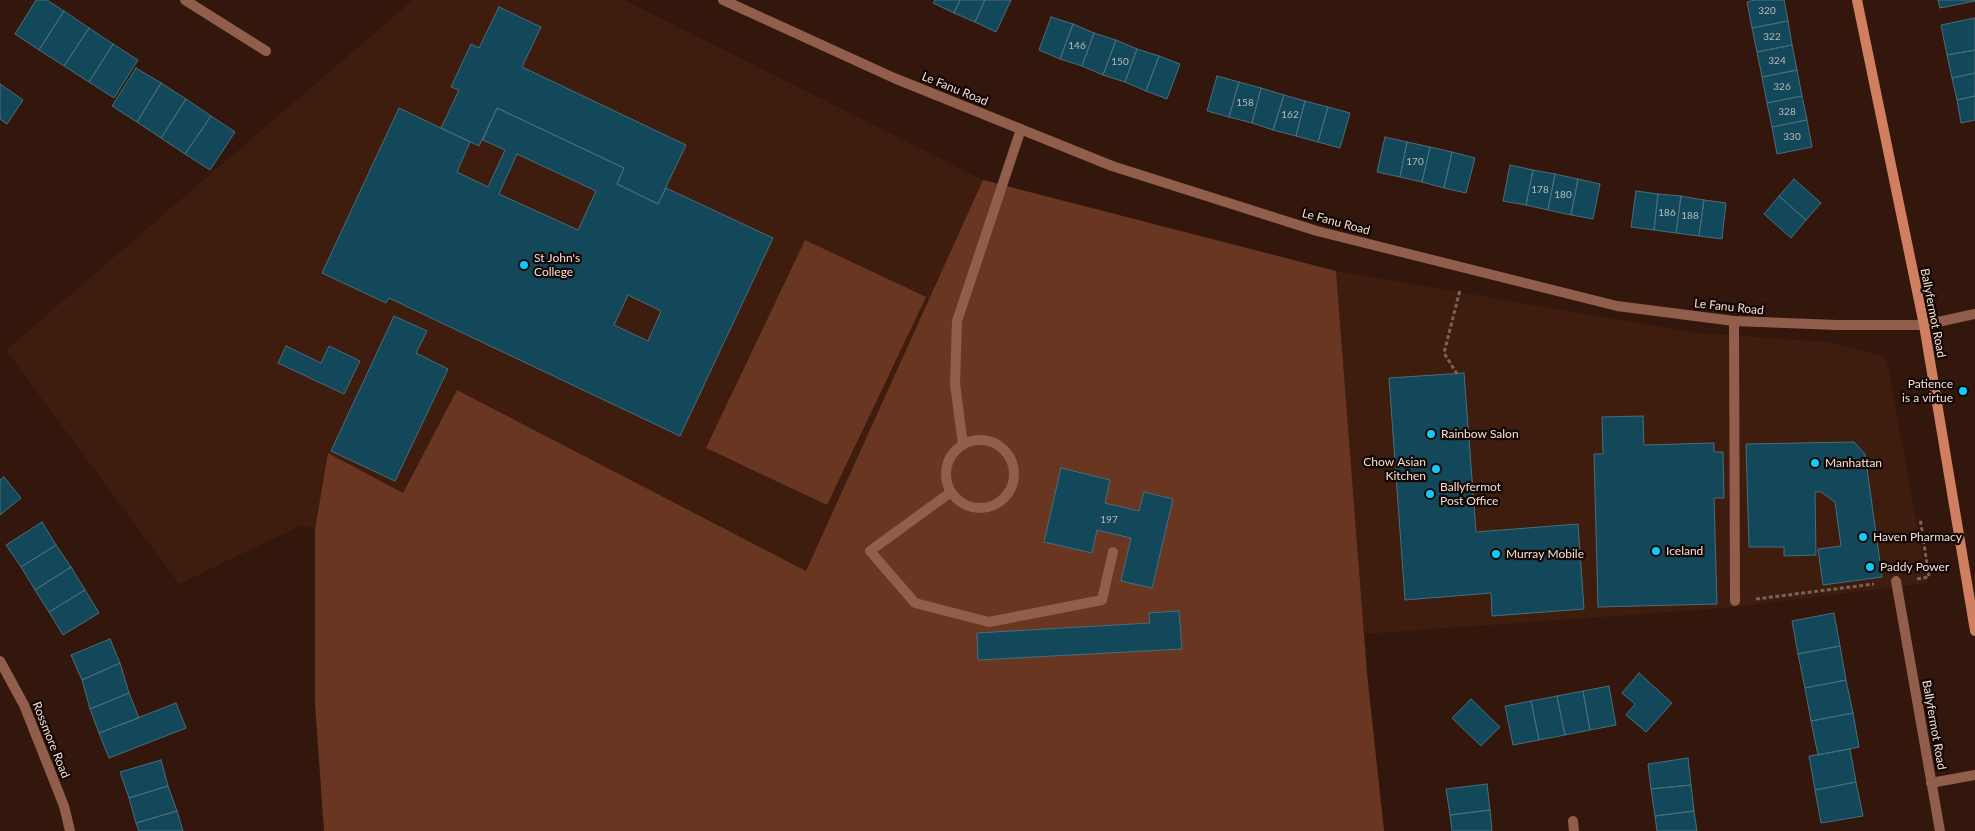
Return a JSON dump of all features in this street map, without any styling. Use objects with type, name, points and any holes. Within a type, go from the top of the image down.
[{"type":"main road","name":"Ballyfermot Road","points":[[1857,0],[1924,325],[1975,631]]},
{"type":"street","points":[[185,0],[266,51]]},
{"type":"street","name":"Le Fanu Road","points":[[723,0],[894,78],[1112,166],[1317,232],[1617,306],[1734,321],[1837,326],[1924,325],[1975,314]]},
{"type":"street","points":[[962,444],[954,384],[957,321],[1021,129]]},
{"type":"street","points":[[1734,321],[1735,601]]},
{"type":"street","points":[[973,440],[984,440],[998,446],[1010,458],[1014,480],[1010,491],[1002,500],[986,507],[969,506],[951,492],[947,482],[948,460],[962,444],[973,440]]},
{"type":"street","points":[[951,492],[870,551],[915,603],[989,622],[1102,600],[1113,552]]},
{"type":"street","name":"Ballyfermot Road","points":[[1896,581],[1940,831]]},
{"type":"street","name":"Rossmore Road","points":[[0,661],[24,705],[64,806],[70,831]]},
{"type":"street","name":"Ballyfermot Road","points":[[1931,783],[1975,775]]},
{"type":"path","points":[[1457,374],[1444,353],[1465,267]]},
{"type":"path","points":[[1735,601],[1929,577],[1920,518]]},
{"type":"shaded area","name":"St John's College","points":[[413,0],[624,0],[983,180],[806,571],[457,390],[403,493],[328,454],[315,529],[302,525],[179,584],[6,350]]},
{"type":"shaded area","points":[[983,180],[1336,271],[1367,673],[1384,831],[324,831],[315,704],[315,529],[328,453],[403,493],[457,390],[806,571]]},
{"type":"shaded area","points":[[805,240],[926,297],[827,505],[706,448]]},
{"type":"shaded area","points":[[1336,271],[1696,333],[1830,342],[1886,357],[1928,583],[1726,608],[1364,634]]},
{"type":"building","points":[[36,0],[47,0],[64,11],[39,50],[15,34]]},
{"type":"building","points":[[935,0],[960,0],[954,13],[933,3]]},
{"type":"building","points":[[960,0],[985,0],[975,22],[954,13]]},
{"type":"building","points":[[985,0],[1011,0],[996,32],[975,22]]},
{"type":"building","points":[[1755,0],[1784,0],[1788,21],[1752,28],[1747,2]]},
{"type":"building","points":[[1938,0],[1975,0],[1975,1],[1940,8]]},
{"type":"building","points":[[499,7],[541,27],[522,67],[686,145],[658,204],[617,184],[624,168],[497,108],[479,146],[441,128],[459,90],[451,87],[471,44],[479,48]]},
{"type":"building","points":[[64,11],[89,28],[64,66],[39,50]]},
{"type":"building","points":[[1051,17],[1073,24],[1060,59],[1039,50]]},
{"type":"building","points":[[1975,18],[1975,50],[1947,55],[1941,25]]},
{"type":"building","points":[[1788,21],[1792,45],[1757,52],[1752,28]]},
{"type":"building","points":[[1073,24],[1094,33],[1082,66],[1060,59]]},
{"type":"building","points":[[89,28],[113,44],[89,82],[64,66]]},
{"type":"building","points":[[1094,33],[1116,40],[1103,75],[1082,66]]},
{"type":"building","points":[[1116,40],[1137,49],[1125,82],[1103,75]]},
{"type":"building","points":[[113,44],[138,60],[114,98],[89,82]]},
{"type":"building","points":[[1792,45],[1797,70],[1762,77],[1757,52]]},
{"type":"building","points":[[1137,49],[1159,56],[1146,91],[1125,82]]},
{"type":"building","points":[[1975,50],[1975,73],[1952,78],[1947,55]]},
{"type":"building","points":[[1159,56],[1180,64],[1167,99],[1146,91]]},
{"type":"building","points":[[136,68],[161,83],[137,122],[112,106]]},
{"type":"building","points":[[1797,70],[1802,96],[1767,103],[1762,77]]},
{"type":"building","points":[[1975,73],[1975,96],[1957,100],[1952,78]]},
{"type":"building","points":[[1217,76],[1239,82],[1229,117],[1207,111]]},
{"type":"building","points":[[1239,82],[1261,88],[1252,123],[1229,117]]},
{"type":"building","points":[[161,83],[186,99],[161,138],[137,122]]},
{"type":"building","points":[[0,84],[23,100],[7,124],[0,119]]},
{"type":"building","points":[[1261,88],[1284,95],[1273,130],[1252,123]]},
{"type":"building","points":[[1284,95],[1305,101],[1296,136],[1273,130]]},
{"type":"building","points":[[1802,96],[1807,120],[1772,127],[1767,103]]},
{"type":"building","points":[[1975,96],[1975,120],[1961,123],[1957,100]]},
{"type":"building","points":[[186,99],[211,116],[185,154],[161,138]]},
{"type":"building","points":[[1305,101],[1328,107],[1318,142],[1296,136]]},
{"type":"building","points":[[1328,107],[1350,113],[1340,148],[1318,142]]},
{"type":"building","points":[[399,108],[470,142],[457,172],[488,187],[505,150],[483,140],[497,108],[624,168],[617,184],[658,204],[666,188],[773,238],[680,436],[389,298],[386,303],[322,273]],"holes":[[[517,154],[596,191],[578,230],[499,194]],[[628,295],[661,311],[648,341],[614,325]]]},
{"type":"building","points":[[211,116],[235,132],[210,170],[185,154]]},
{"type":"building","points":[[1807,120],[1812,147],[1777,154],[1772,127]]},
{"type":"building","points":[[1385,137],[1407,142],[1400,177],[1377,172]]},
{"type":"building","points":[[1407,142],[1430,147],[1422,182],[1400,177]]},
{"type":"building","points":[[1430,147],[1452,152],[1444,188],[1422,182]]},
{"type":"building","points":[[1452,152],[1475,158],[1466,193],[1444,188]]},
{"type":"building","points":[[1510,165],[1533,170],[1526,205],[1503,201]]},
{"type":"building","points":[[1533,170],[1555,174],[1548,210],[1526,205]]},
{"type":"building","points":[[1555,174],[1578,179],[1571,215],[1548,210]]},
{"type":"building","points":[[1578,179],[1600,184],[1593,219],[1571,215]]},
{"type":"building","points":[[1794,179],[1821,203],[1806,220],[1779,196]]},
{"type":"building","points":[[1636,191],[1658,194],[1654,230],[1631,227]]},
{"type":"building","points":[[1658,194],[1681,196],[1676,233],[1654,230]]},
{"type":"building","points":[[1681,196],[1704,200],[1699,236],[1676,233]]},
{"type":"building","points":[[1779,196],[1806,220],[1791,238],[1764,214]]},
{"type":"building","points":[[1704,200],[1726,203],[1722,239],[1699,236]]},
{"type":"building","points":[[394,316],[427,331],[416,353],[448,369],[395,481],[331,451]]},
{"type":"building","points":[[286,346],[321,363],[329,346],[360,361],[344,394],[278,363]]},
{"type":"building","points":[[1464,373],[1476,532],[1578,524],[1584,609],[1492,616],[1491,593],[1405,600],[1389,378]]},
{"type":"building","name":"Iceland","points":[[1643,416],[1644,445],[1714,443],[1714,452],[1723,452],[1724,498],[1714,498],[1717,604],[1598,607],[1594,454],[1603,454],[1602,417]]},
{"type":"building","points":[[1854,442],[1865,454],[1882,577],[1823,585],[1818,549],[1841,546],[1835,502],[1821,492],[1815,492],[1816,555],[1784,556],[1784,547],[1749,547],[1746,444]]},
{"type":"building","points":[[1061,468],[1110,480],[1105,503],[1139,511],[1144,492],[1173,499],[1152,588],[1121,581],[1131,538],[1097,530],[1092,553],[1044,542]]},
{"type":"building","points":[[4,477],[21,498],[0,515],[0,480]]},
{"type":"building","points":[[42,522],[56,545],[21,567],[6,545]]},
{"type":"building","points":[[56,545],[71,567],[35,590],[21,567]]},
{"type":"building","points":[[71,567],[85,590],[49,612],[35,590]]},
{"type":"building","points":[[85,590],[99,613],[63,635],[49,612]]},
{"type":"building","points":[[1179,611],[1182,649],[978,660],[977,633],[1150,623],[1149,613]]},
{"type":"building","points":[[1834,613],[1840,646],[1798,654],[1792,621]]},
{"type":"building","points":[[110,639],[120,663],[82,680],[71,655]]},
{"type":"building","points":[[1840,646],[1846,680],[1805,688],[1798,654]]},
{"type":"building","points":[[120,663],[129,693],[90,709],[82,680]]},
{"type":"building","points":[[1639,673],[1672,703],[1646,732],[1626,715],[1635,704],[1622,693]]},
{"type":"building","points":[[1846,680],[1853,713],[1811,721],[1805,688]]},
{"type":"building","points":[[1609,686],[1616,725],[1590,730],[1583,691]]},
{"type":"building","points":[[1583,691],[1590,730],[1565,735],[1557,696]]},
{"type":"building","points":[[129,693],[139,718],[99,733],[90,709]]},
{"type":"building","points":[[1557,696],[1565,735],[1539,740],[1531,701]]},
{"type":"building","points":[[1471,699],[1500,727],[1481,746],[1452,718]]},
{"type":"building","points":[[1531,701],[1539,740],[1513,745],[1505,706]]},
{"type":"building","points":[[176,703],[186,728],[109,758],[99,733]]},
{"type":"building","points":[[1853,713],[1859,747],[1818,755],[1811,721]]},
{"type":"building","points":[[1850,749],[1856,782],[1815,790],[1809,756]]},
{"type":"building","points":[[1688,758],[1691,785],[1651,789],[1648,764]]},
{"type":"building","points":[[161,760],[168,786],[129,798],[120,772]]},
{"type":"building","points":[[1856,782],[1863,816],[1821,823],[1815,790]]},
{"type":"building","points":[[1487,784],[1490,810],[1450,815],[1446,789]]},
{"type":"building","points":[[1691,785],[1694,811],[1655,816],[1651,789]]},
{"type":"building","points":[[168,786],[177,811],[136,823],[129,798]]},
{"type":"building","points":[[1490,810],[1492,831],[1452,831],[1450,815]]},
{"type":"building","points":[[177,811],[183,831],[139,831],[136,823]]},
{"type":"building","points":[[1694,811],[1697,831],[1657,831],[1655,816]]},
{"type":"place","name":"St John's College","points":[[524,265]]},
{"type":"place","name":"Patience is a virtue","points":[[1963,391]]},
{"type":"place","name":"Rainbow Salon","points":[[1431,434]]},
{"type":"place","name":"Manhattan","points":[[1815,463]]},
{"type":"place","name":"Chow Asian Kitchen","points":[[1436,469]]},
{"type":"place","name":"Ballyfermot Post Office","points":[[1430,494]]},
{"type":"place","name":"Haven Pharmacy","points":[[1863,537]]},
{"type":"place","name":"Iceland","points":[[1656,551]]},
{"type":"place","name":"Murray Mobile","points":[[1496,554]]},
{"type":"place","name":"Paddy Power","points":[[1870,567]]}]
